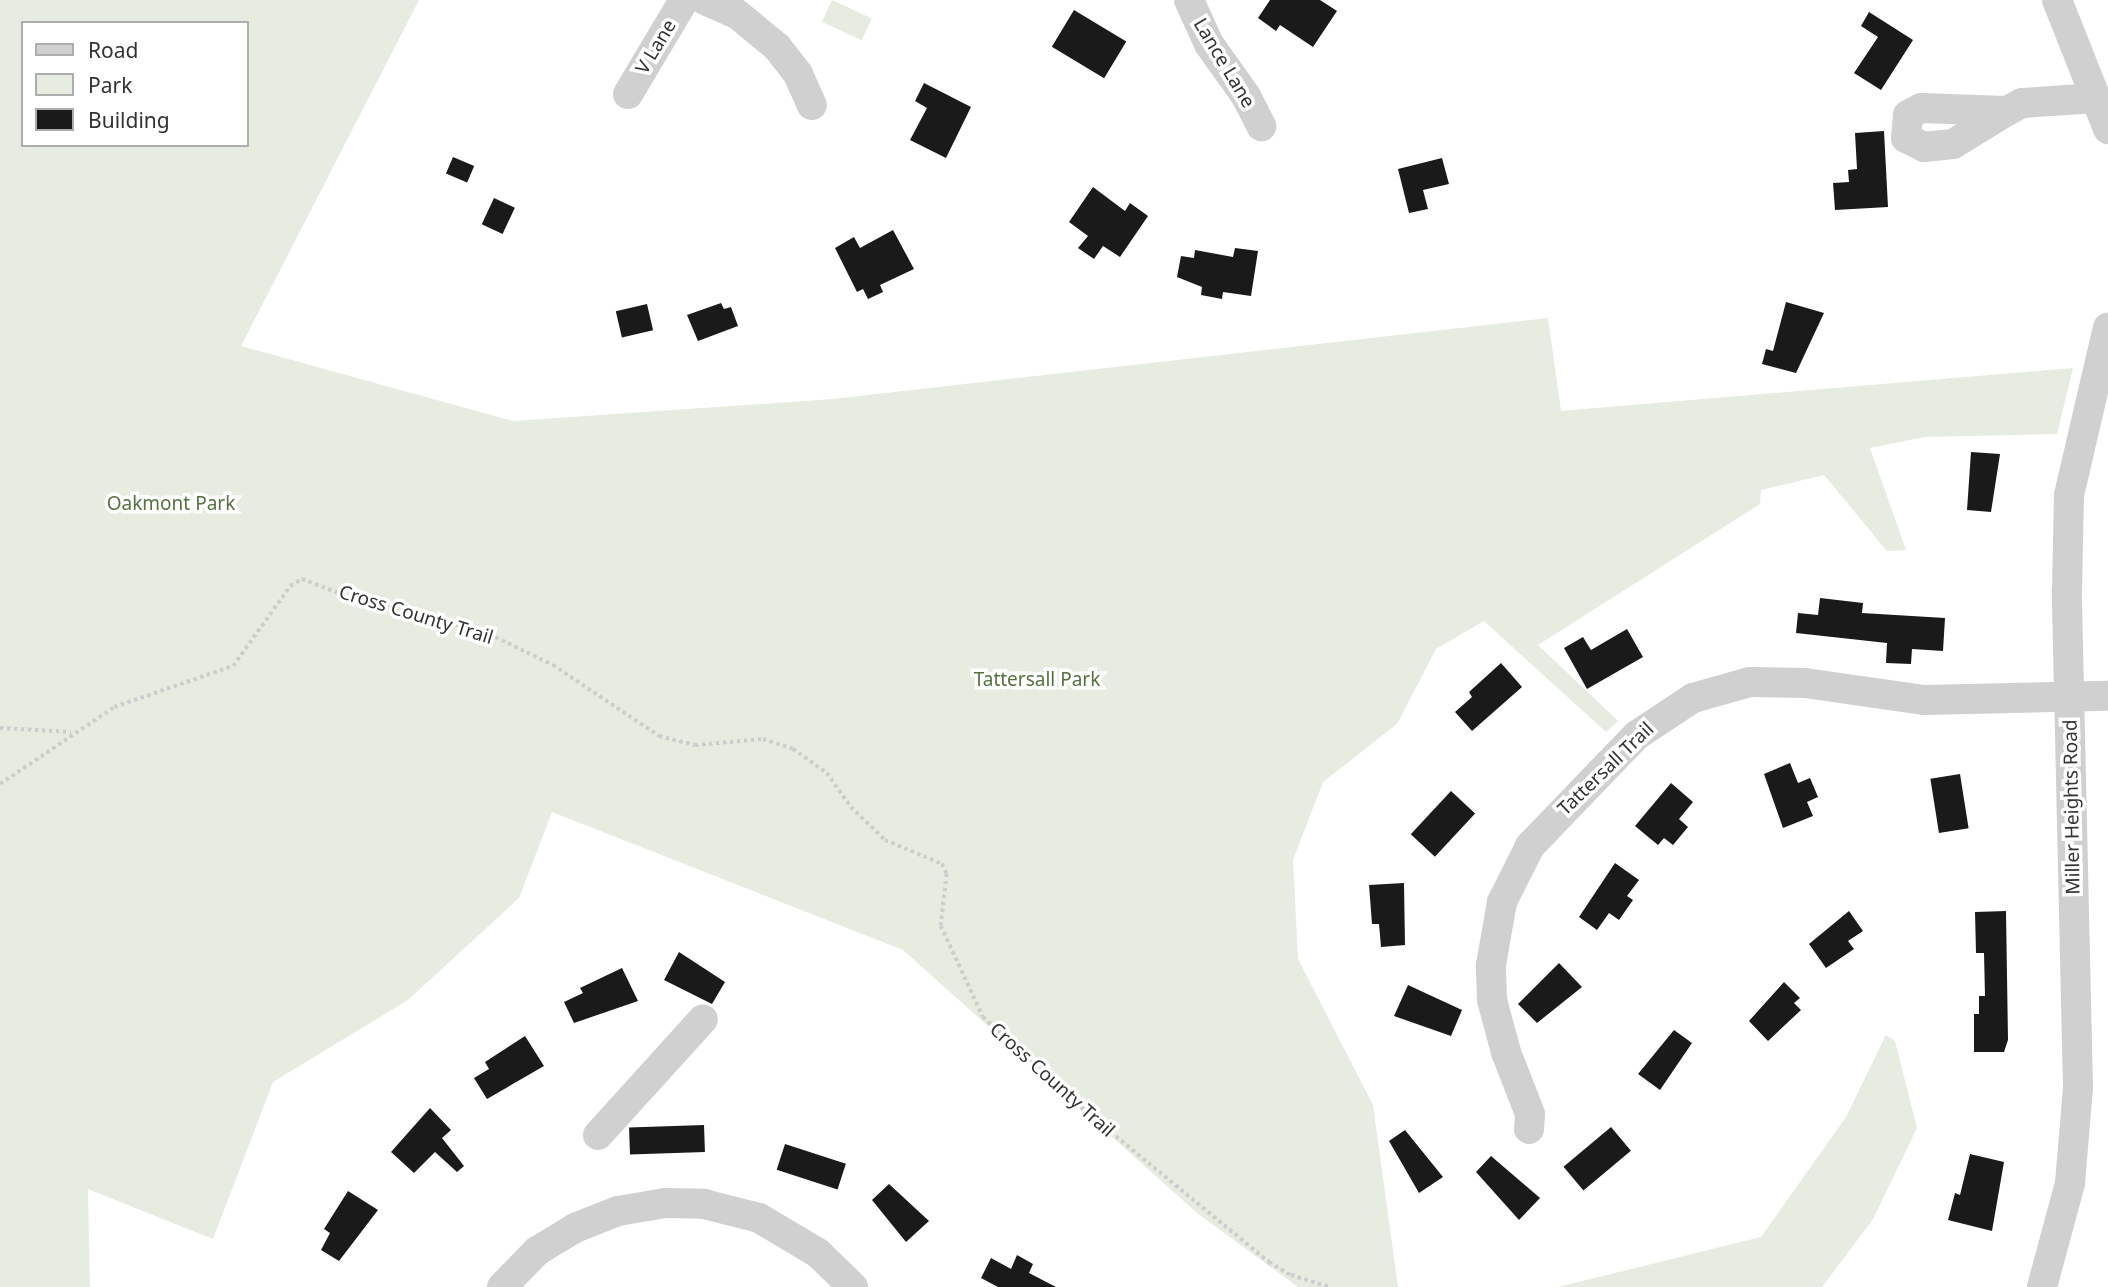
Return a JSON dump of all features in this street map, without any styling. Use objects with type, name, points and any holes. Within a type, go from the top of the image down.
[{"type":"street","name":"V Lane","points":[[628,94],[684,0]]},
{"type":"street","points":[[705,0],[737,14],[776,47],[798,74],[812,105]]},
{"type":"street","name":"Lance Lane","points":[[1189,0],[1209,44],[1247,96],[1261,126]]},
{"type":"street","points":[[2057,0],[2105,118]]},
{"type":"street","points":[[2007,111],[2022,103],[2105,118]]},
{"type":"street","name":"Miller Heights Road","points":[[2050,1285],[2070,1183],[2078,1088],[2069,495],[2108,327]]},
{"type":"street","name":"Tattersall Trail","points":[[1530,1129],[1530,1114],[1506,1052],[1491,992],[1491,965],[1504,895],[1530,846],[1637,735],[1693,698],[1750,682],[1805,683],[1925,700],[2108,696]]},
{"type":"street","points":[[598,1135],[703,1019]]},
{"type":"street","points":[[502,1287],[537,1251],[575,1228],[618,1211],[666,1203],[704,1204],[759,1218],[818,1253],[853,1287]]},
{"type":"path","name":"Cross County Trail","points":[[0,784],[114,707],[233,666],[290,586],[302,579],[354,598],[483,631],[553,665],[659,736],[695,745],[763,739],[793,749],[827,773],[851,807],[884,840],[942,864],[947,874],[941,926],[983,1017],[1017,1052],[1269,1262],[1291,1275],[1330,1287]]},
{"type":"path","points":[[0,728],[73,733]]},
{"type":"green space","name":"Tattersall Park","points":[[0,0],[419,0],[241,346],[513,421],[833,399],[1548,318],[1561,411],[2073,368],[2057,434],[1924,437],[1870,448],[1906,550],[1887,551],[1824,475],[1761,490],[1760,504],[1538,645],[1618,721],[1606,732],[1484,621],[1436,649],[1397,724],[1323,782],[1293,860],[1298,959],[1373,1105],[1398,1287],[1298,1287],[1197,1213],[903,950],[552,812],[519,898],[408,1000],[273,1082],[213,1239],[88,1189],[90,1287],[0,1287]]},
{"type":"green space","points":[[832,0],[872,19],[862,40],[822,22]]},
{"type":"green space","points":[[1886,1035],[1895,1041],[1917,1128],[1873,1219],[1822,1287],[1558,1287],[1761,1237],[1846,1117]]},
{"type":"building","points":[[1270,0],[1320,0],[1337,11],[1313,47],[1280,25],[1276,31],[1258,18]]},
{"type":"building","points":[[1074,10],[1126,41],[1104,78],[1052,47]]},
{"type":"building","points":[[1869,12],[1913,40],[1881,90],[1854,73],[1878,37],[1861,26]]},
{"type":"building","points":[[924,83],[971,107],[946,158],[910,140],[927,108],[915,101]]},
{"type":"building","points":[[1884,131],[1888,207],[1835,210],[1833,183],[1849,182],[1848,170],[1857,169],[1855,133]]},
{"type":"building","points":[[453,157],[474,166],[467,183],[446,174]]},
{"type":"building","points":[[1442,158],[1449,184],[1423,190],[1428,209],[1409,213],[1398,169]]},
{"type":"building","points":[[1093,187],[1125,211],[1130,203],[1148,216],[1120,257],[1103,246],[1094,259],[1078,248],[1088,236],[1069,222]]},
{"type":"building","points":[[494,198],[515,208],[503,234],[482,224]]},
{"type":"building","points":[[893,230],[914,269],[880,285],[883,292],[868,299],[863,289],[857,292],[835,248],[854,237],[860,248]]},
{"type":"building","points":[[1235,248],[1258,251],[1251,296],[1223,292],[1222,299],[1201,295],[1202,287],[1177,277],[1181,256],[1194,258],[1195,250],[1233,257]]},
{"type":"building","points":[[1786,302],[1824,313],[1796,373],[1762,364],[1766,349],[1773,351]]},
{"type":"building","points":[[721,303],[724,309],[731,307],[738,326],[698,341],[687,315]]},
{"type":"building","points":[[647,304],[653,330],[622,338],[616,311]]},
{"type":"building","points":[[1971,452],[2000,454],[1991,512],[1967,510]]},
{"type":"building","points":[[1820,598],[1863,603],[1862,613],[1945,618],[1943,651],[1912,649],[1911,664],[1886,663],[1887,643],[1796,633],[1798,613],[1818,615]]},
{"type":"building","points":[[1627,629],[1643,657],[1587,689],[1564,648],[1583,637],[1591,650]]},
{"type":"building","points":[[1501,663],[1522,687],[1472,731],[1455,712],[1472,697],[1469,692]]},
{"type":"building","points":[[1790,763],[1798,783],[1810,778],[1818,797],[1807,802],[1813,816],[1783,828],[1764,774]]},
{"type":"building","points":[[1960,774],[1969,828],[1939,833],[1930,779]]},
{"type":"building","points":[[1671,783],[1693,802],[1679,819],[1688,827],[1673,845],[1664,838],[1658,845],[1635,826]]},
{"type":"building","points":[[1451,791],[1475,814],[1435,857],[1411,834]]},
{"type":"building","points":[[1615,863],[1639,880],[1627,896],[1633,900],[1619,920],[1609,913],[1597,930],[1579,917]]},
{"type":"building","points":[[1404,883],[1405,945],[1381,947],[1379,924],[1372,924],[1369,885]]},
{"type":"building","points":[[1849,911],[1863,931],[1848,941],[1854,949],[1826,968],[1809,944]]},
{"type":"building","points":[[2006,911],[2008,1040],[2004,1052],[1974,1052],[1974,1014],[1979,1014],[1979,996],[1985,996],[1984,953],[1976,953],[1975,912]]},
{"type":"building","points":[[679,952],[725,982],[712,1004],[664,980]]},
{"type":"building","points":[[1559,963],[1582,987],[1537,1023],[1518,1004]]},
{"type":"building","points":[[622,968],[638,1001],[574,1023],[564,1002],[583,993],[580,988]]},
{"type":"building","points":[[1784,982],[1800,998],[1794,1003],[1801,1010],[1768,1041],[1749,1021]]},
{"type":"building","points":[[1408,985],[1462,1010],[1451,1036],[1394,1016]]},
{"type":"building","points":[[1674,1030],[1692,1043],[1660,1090],[1638,1074]]},
{"type":"building","points":[[525,1036],[544,1066],[487,1099],[474,1078],[489,1069],[485,1062]]},
{"type":"building","points":[[430,1108],[451,1130],[442,1138],[464,1166],[457,1172],[435,1152],[414,1173],[391,1152]]},
{"type":"building","points":[[704,1125],[705,1152],[630,1155],[629,1128]]},
{"type":"building","points":[[1611,1127],[1631,1151],[1583,1191],[1564,1167]]},
{"type":"building","points":[[1405,1130],[1443,1177],[1419,1193],[1389,1141]]},
{"type":"building","points":[[785,1144],[846,1164],[838,1189],[777,1170]]},
{"type":"building","points":[[1970,1154],[2004,1162],[1992,1231],[1948,1220],[1955,1193],[1960,1195]]},
{"type":"building","points":[[1491,1156],[1540,1198],[1519,1220],[1476,1172]]},
{"type":"building","points":[[889,1184],[929,1221],[906,1242],[872,1200]]},
{"type":"building","points":[[348,1191],[378,1210],[339,1261],[321,1250],[330,1233],[324,1229]]},
{"type":"building","points":[[1017,1255],[1033,1264],[1029,1273],[1056,1287],[998,1287],[981,1278],[991,1258],[1011,1269]]},
{"type":"park label","name":"Oakmont Park","points":[[171,504]]}]
